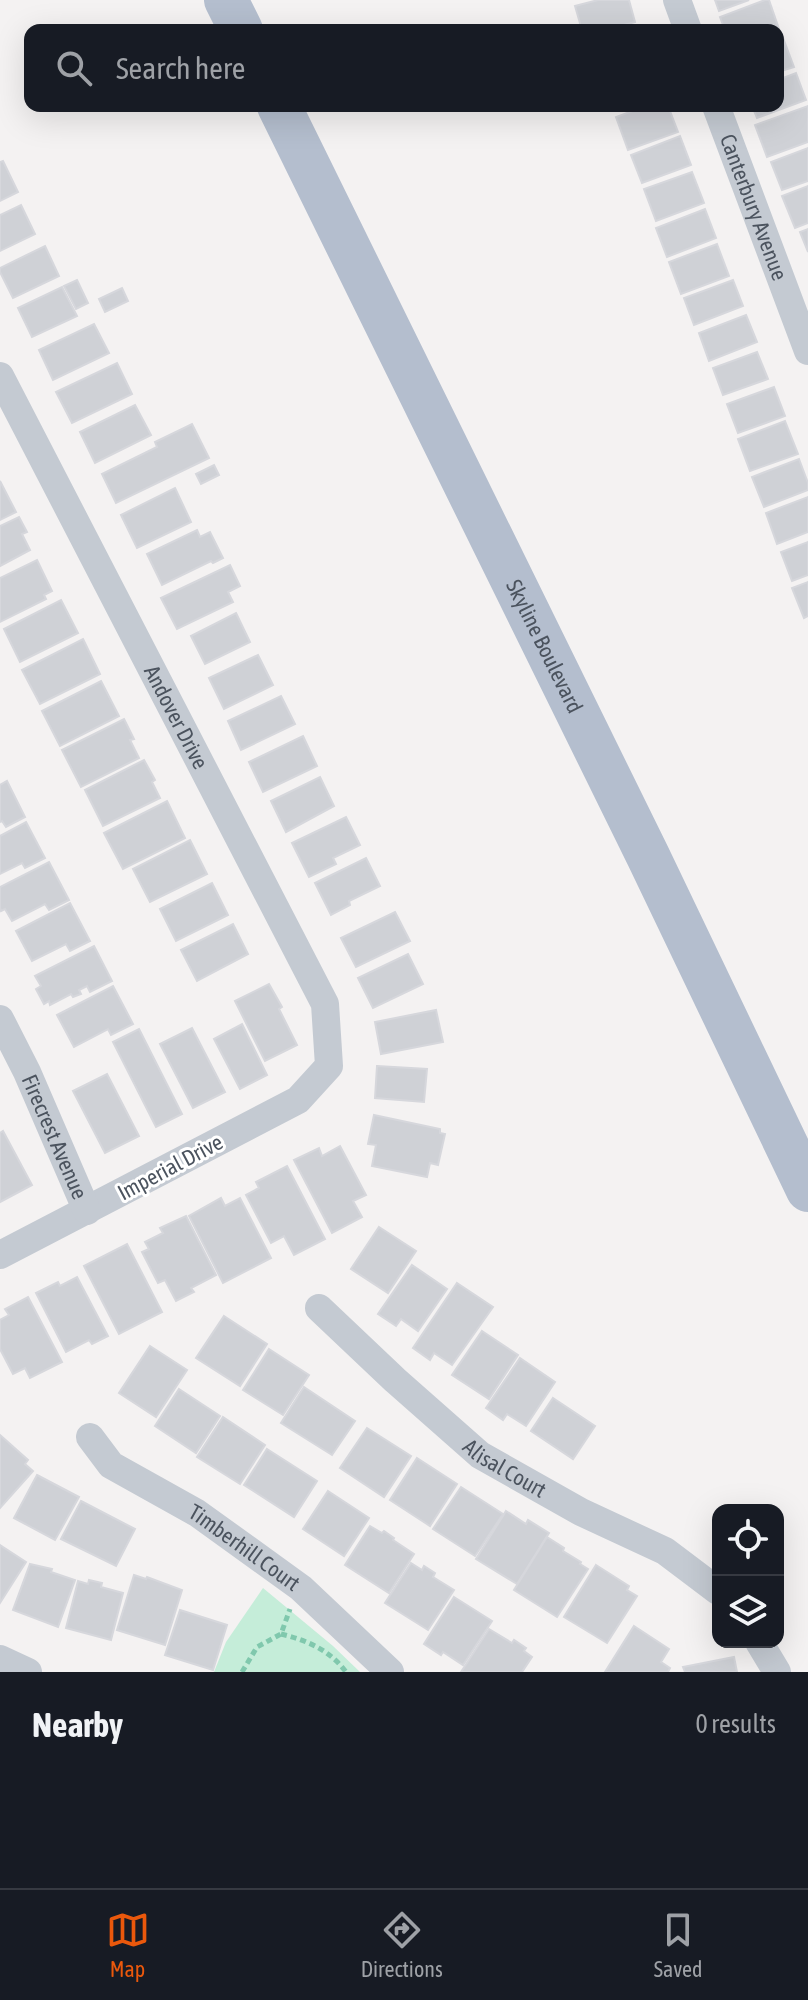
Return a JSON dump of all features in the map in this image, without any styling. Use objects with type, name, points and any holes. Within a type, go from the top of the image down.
[{"type":"main road","points":[[226,0],[238,24]]},
{"type":"main road","name":"Skyline Boulevard","points":[[282,112],[628,814],[808,1190]]},
{"type":"street","points":[[677,0],[686,24]]},
{"type":"street","name":"Canterbury Avenue","points":[[718,112],[808,351]]},
{"type":"street","name":"Andover Drive","points":[[0,376],[325,1004],[329,1066]]},
{"type":"street","name":"Firecrest Avenue","points":[[0,1019],[27,1072],[87,1211]]},
{"type":"street","name":"Imperial Drive","points":[[0,1255],[298,1100],[329,1066]]},
{"type":"street","name":"Alisal Court","points":[[319,1308],[480,1455],[581,1512],[665,1551],[712,1586]]},
{"type":"street","name":"Timberhill Court","points":[[90,1437],[111,1465],[197,1513],[301,1588],[390,1672]]},
{"type":"street","points":[[763,1648],[777,1672]]},
{"type":"street","points":[[0,1659],[28,1672]]},
{"type":"path","points":[[281,1634],[291,1604],[301,1588]]},
{"type":"path","points":[[242,1672],[257,1647],[281,1634],[304,1639],[338,1661],[346,1672]]},
{"type":"green space","points":[[263,1588],[360,1672],[214,1672],[226,1642]]},
{"type":"building","points":[[598,0],[629,0],[635,22],[580,24],[575,6]]},
{"type":"building","points":[[715,0],[749,0],[719,11]]},
{"type":"building","points":[[769,0],[777,24],[723,24],[720,17]]},
{"type":"building","points":[[784,40],[794,67],[784,70]]},
{"type":"building","points":[[796,73],[806,100],[784,108],[784,78]]},
{"type":"building","points":[[808,106],[808,142],[767,157],[755,125]]},
{"type":"building","points":[[630,112],[670,112],[678,132],[628,150],[616,117]]},
{"type":"building","points":[[754,112],[773,112],[757,118]]},
{"type":"building","points":[[680,136],[691,165],[642,183],[631,155]]},
{"type":"building","points":[[808,148],[808,181],[782,190],[771,162]]},
{"type":"building","points":[[3,161],[18,192],[0,201],[0,162]]},
{"type":"building","points":[[692,172],[704,203],[656,221],[644,189]]},
{"type":"building","points":[[808,186],[808,223],[795,228],[782,196]]},
{"type":"building","points":[[21,205],[35,234],[0,251],[0,215]]},
{"type":"building","points":[[705,209],[716,238],[667,257],[656,228]]},
{"type":"building","points":[[808,229],[808,252],[800,232]]},
{"type":"building","points":[[717,244],[729,276],[681,294],[669,262]]},
{"type":"building","points":[[45,246],[59,276],[13,298],[0,268]]},
{"type":"building","points":[[77,280],[88,303],[76,309],[64,286]]},
{"type":"building","points":[[733,280],[743,306],[694,325],[684,298]]},
{"type":"building","points":[[62,287],[77,316],[32,337],[18,308]]},
{"type":"building","points":[[122,288],[128,301],[105,312],[99,299]]},
{"type":"building","points":[[746,315],[757,342],[709,361],[699,333]]},
{"type":"building","points":[[94,324],[109,353],[53,380],[39,350]]},
{"type":"building","points":[[757,352],[768,379],[723,395],[713,368]]},
{"type":"building","points":[[117,363],[132,394],[72,423],[56,392]]},
{"type":"building","points":[[774,387],[785,416],[738,433],[727,404]]},
{"type":"building","points":[[135,405],[151,435],[95,463],[80,432]]},
{"type":"building","points":[[785,421],[798,454],[750,471],[738,439]]},
{"type":"building","points":[[192,424],[209,458],[116,503],[102,474],[157,447],[155,442]]},
{"type":"building","points":[[799,459],[808,490],[764,507],[752,477]]},
{"type":"building","points":[[214,465],[219,475],[201,484],[196,474]]},
{"type":"building","points":[[0,481],[16,512],[0,520]]},
{"type":"building","points":[[175,488],[191,522],[137,548],[121,515]]},
{"type":"building","points":[[808,497],[808,532],[777,544],[766,513]]},
{"type":"building","points":[[19,517],[27,532],[22,534],[30,550],[0,566],[0,526]]},
{"type":"building","points":[[197,530],[200,537],[210,532],[223,558],[162,585],[147,554]]},
{"type":"building","points":[[808,542],[808,575],[792,581],[781,552]]},
{"type":"building","points":[[37,560],[52,591],[44,595],[46,599],[0,622],[0,578]]},
{"type":"building","points":[[230,565],[240,586],[228,592],[233,602],[177,629],[161,598]]},
{"type":"building","points":[[808,582],[808,616],[804,618],[792,588]]},
{"type":"building","points":[[61,600],[78,633],[20,662],[4,629]]},
{"type":"building","points":[[236,613],[250,642],[205,664],[191,636]]},
{"type":"building","points":[[83,639],[100,674],[40,704],[22,670]]},
{"type":"building","points":[[258,655],[273,685],[224,709],[209,678]]},
{"type":"building","points":[[101,681],[119,716],[60,746],[42,711]]},
{"type":"building","points":[[281,696],[295,724],[241,750],[228,721]]},
{"type":"building","points":[[124,719],[139,758],[81,787],[62,750]]},
{"type":"building","points":[[303,736],[317,766],[263,792],[249,762]]},
{"type":"building","points":[[144,760],[160,798],[103,826],[85,790]]},
{"type":"building","points":[[320,777],[334,806],[286,832],[271,801]]},
{"type":"building","points":[[7,781],[25,817],[6,827],[0,822],[0,785]]},
{"type":"building","points":[[167,801],[185,838],[123,869],[104,833]]},
{"type":"building","points":[[346,817],[360,845],[333,858],[336,864],[309,877],[292,843]]},
{"type":"building","points":[[26,822],[45,858],[25,868],[22,863],[0,874],[0,836]]},
{"type":"building","points":[[190,840],[207,874],[150,902],[133,869]]},
{"type":"building","points":[[366,858],[380,886],[349,901],[350,905],[331,915],[315,883]]},
{"type":"building","points":[[49,862],[69,900],[49,910],[45,904],[12,921],[5,909],[1,911],[0,887]]},
{"type":"building","points":[[212,883],[228,915],[176,941],[160,909]]},
{"type":"building","points":[[70,903],[90,941],[70,951],[66,944],[32,961],[16,931]]},
{"type":"building","points":[[395,912],[410,941],[356,967],[341,938]]},
{"type":"building","points":[[233,924],[248,954],[197,981],[181,950]]},
{"type":"building","points":[[94,946],[112,981],[90,992],[87,986],[79,990],[81,994],[73,997],[71,994],[50,1005],[49,1001],[44,1004],[36,989],[41,986],[35,976]]},
{"type":"building","points":[[408,954],[423,984],[373,1008],[358,978]]},
{"type":"building","points":[[269,984],[297,1045],[265,1061],[235,1001]]},
{"type":"building","points":[[113,986],[133,1024],[111,1035],[108,1029],[74,1047],[57,1015]]},
{"type":"building","points":[[436,1010],[443,1042],[381,1054],[375,1022]]},
{"type":"building","points":[[242,1024],[267,1075],[240,1089],[214,1039]]},
{"type":"building","points":[[192,1028],[225,1092],[193,1108],[160,1044]]},
{"type":"building","points":[[139,1029],[182,1114],[156,1127],[113,1042]]},
{"type":"building","points":[[377,1066],[427,1069],[424,1102],[375,1098]]},
{"type":"building","points":[[107,1074],[139,1136],[105,1153],[73,1091]]},
{"type":"building","points":[[374,1115],[440,1129],[440,1133],[445,1134],[438,1165],[430,1163],[427,1177],[372,1166],[376,1145],[368,1144]]},
{"type":"building","points":[[3,1131],[32,1185],[0,1202],[0,1133]]},
{"type":"building","points":[[340,1146],[366,1195],[353,1201],[362,1217],[332,1233],[294,1160],[319,1148],[322,1156]]},
{"type":"building","points":[[287,1166],[325,1239],[294,1255],[284,1236],[271,1243],[246,1195],[259,1188],[256,1182]]},
{"type":"building","points":[[221,1198],[225,1206],[240,1198],[271,1258],[223,1283],[189,1216]]},
{"type":"building","points":[[186,1216],[216,1275],[191,1288],[194,1292],[176,1301],[165,1280],[158,1283],[142,1252],[149,1249],[145,1242],[163,1233],[160,1228]]},
{"type":"building","points":[[379,1227],[416,1251],[388,1293],[351,1269]]},
{"type":"building","points":[[127,1244],[162,1312],[119,1334],[84,1266]]},
{"type":"building","points":[[412,1265],[447,1289],[418,1331],[401,1319],[396,1326],[378,1314]]},
{"type":"building","points":[[77,1277],[108,1336],[92,1344],[89,1340],[66,1352],[36,1293]]},
{"type":"building","points":[[457,1283],[493,1307],[452,1365],[434,1353],[430,1360],[413,1348]]},
{"type":"building","points":[[28,1297],[62,1362],[30,1378],[25,1368],[13,1374],[0,1349],[0,1320],[9,1315],[5,1309]]},
{"type":"building","points":[[224,1316],[267,1344],[240,1386],[196,1358]]},
{"type":"building","points":[[482,1331],[518,1355],[489,1399],[452,1375]]},
{"type":"building","points":[[150,1346],[187,1370],[156,1417],[119,1393]]},
{"type":"building","points":[[269,1349],[309,1375],[283,1415],[243,1390]]},
{"type":"building","points":[[520,1358],[555,1382],[526,1426],[507,1414],[503,1420],[486,1408]]},
{"type":"building","points":[[304,1387],[355,1421],[332,1455],[281,1423]]},
{"type":"building","points":[[179,1389],[220,1416],[196,1453],[155,1426]]},
{"type":"building","points":[[553,1398],[595,1426],[573,1459],[531,1431]]},
{"type":"building","points":[[223,1417],[265,1445],[240,1484],[197,1457]]},
{"type":"building","points":[[367,1428],[411,1456],[384,1497],[340,1468]]},
{"type":"building","points":[[0,1435],[28,1460],[25,1464],[33,1471],[0,1508]]},
{"type":"building","points":[[267,1449],[317,1481],[294,1517],[244,1485]]},
{"type":"building","points":[[417,1458],[457,1484],[430,1526],[390,1500]]},
{"type":"building","points":[[37,1475],[79,1497],[55,1540],[14,1518]]},
{"type":"building","points":[[461,1487],[503,1514],[475,1556],[433,1529]]},
{"type":"building","points":[[328,1491],[369,1518],[344,1556],[303,1529]]},
{"type":"building","points":[[81,1501],[135,1529],[116,1566],[61,1539]]},
{"type":"building","points":[[506,1511],[526,1524],[528,1520],[549,1533],[517,1584],[476,1559]]},
{"type":"building","points":[[370,1526],[382,1533],[384,1531],[414,1554],[389,1593],[345,1565]]},
{"type":"building","points":[[547,1537],[588,1569],[557,1617],[514,1590]]},
{"type":"building","points":[[0,1545],[26,1562],[0,1603]]},
{"type":"building","points":[[411,1563],[422,1570],[424,1566],[435,1573],[433,1577],[454,1590],[428,1630],[385,1603]]},
{"type":"building","points":[[30,1564],[52,1569],[51,1572],[75,1580],[58,1627],[13,1610]]},
{"type":"building","points":[[596,1565],[629,1586],[627,1590],[637,1596],[607,1643],[564,1617]]},
{"type":"building","points":[[134,1575],[182,1590],[165,1645],[117,1630]]},
{"type":"building","points":[[89,1580],[123,1593],[111,1640],[66,1628],[78,1581],[88,1584]]},
{"type":"building","points":[[454,1597],[492,1621],[463,1665],[424,1644]]},
{"type":"building","points":[[180,1610],[227,1625],[213,1670],[165,1655]]},
{"type":"building","points":[[634,1626],[669,1649],[661,1662],[670,1668],[668,1672],[605,1672]]},
{"type":"building","points":[[489,1629],[526,1648],[524,1651],[532,1657],[522,1672],[461,1672]]},
{"type":"building","points":[[734,1657],[737,1672],[685,1672],[683,1667]]}]
